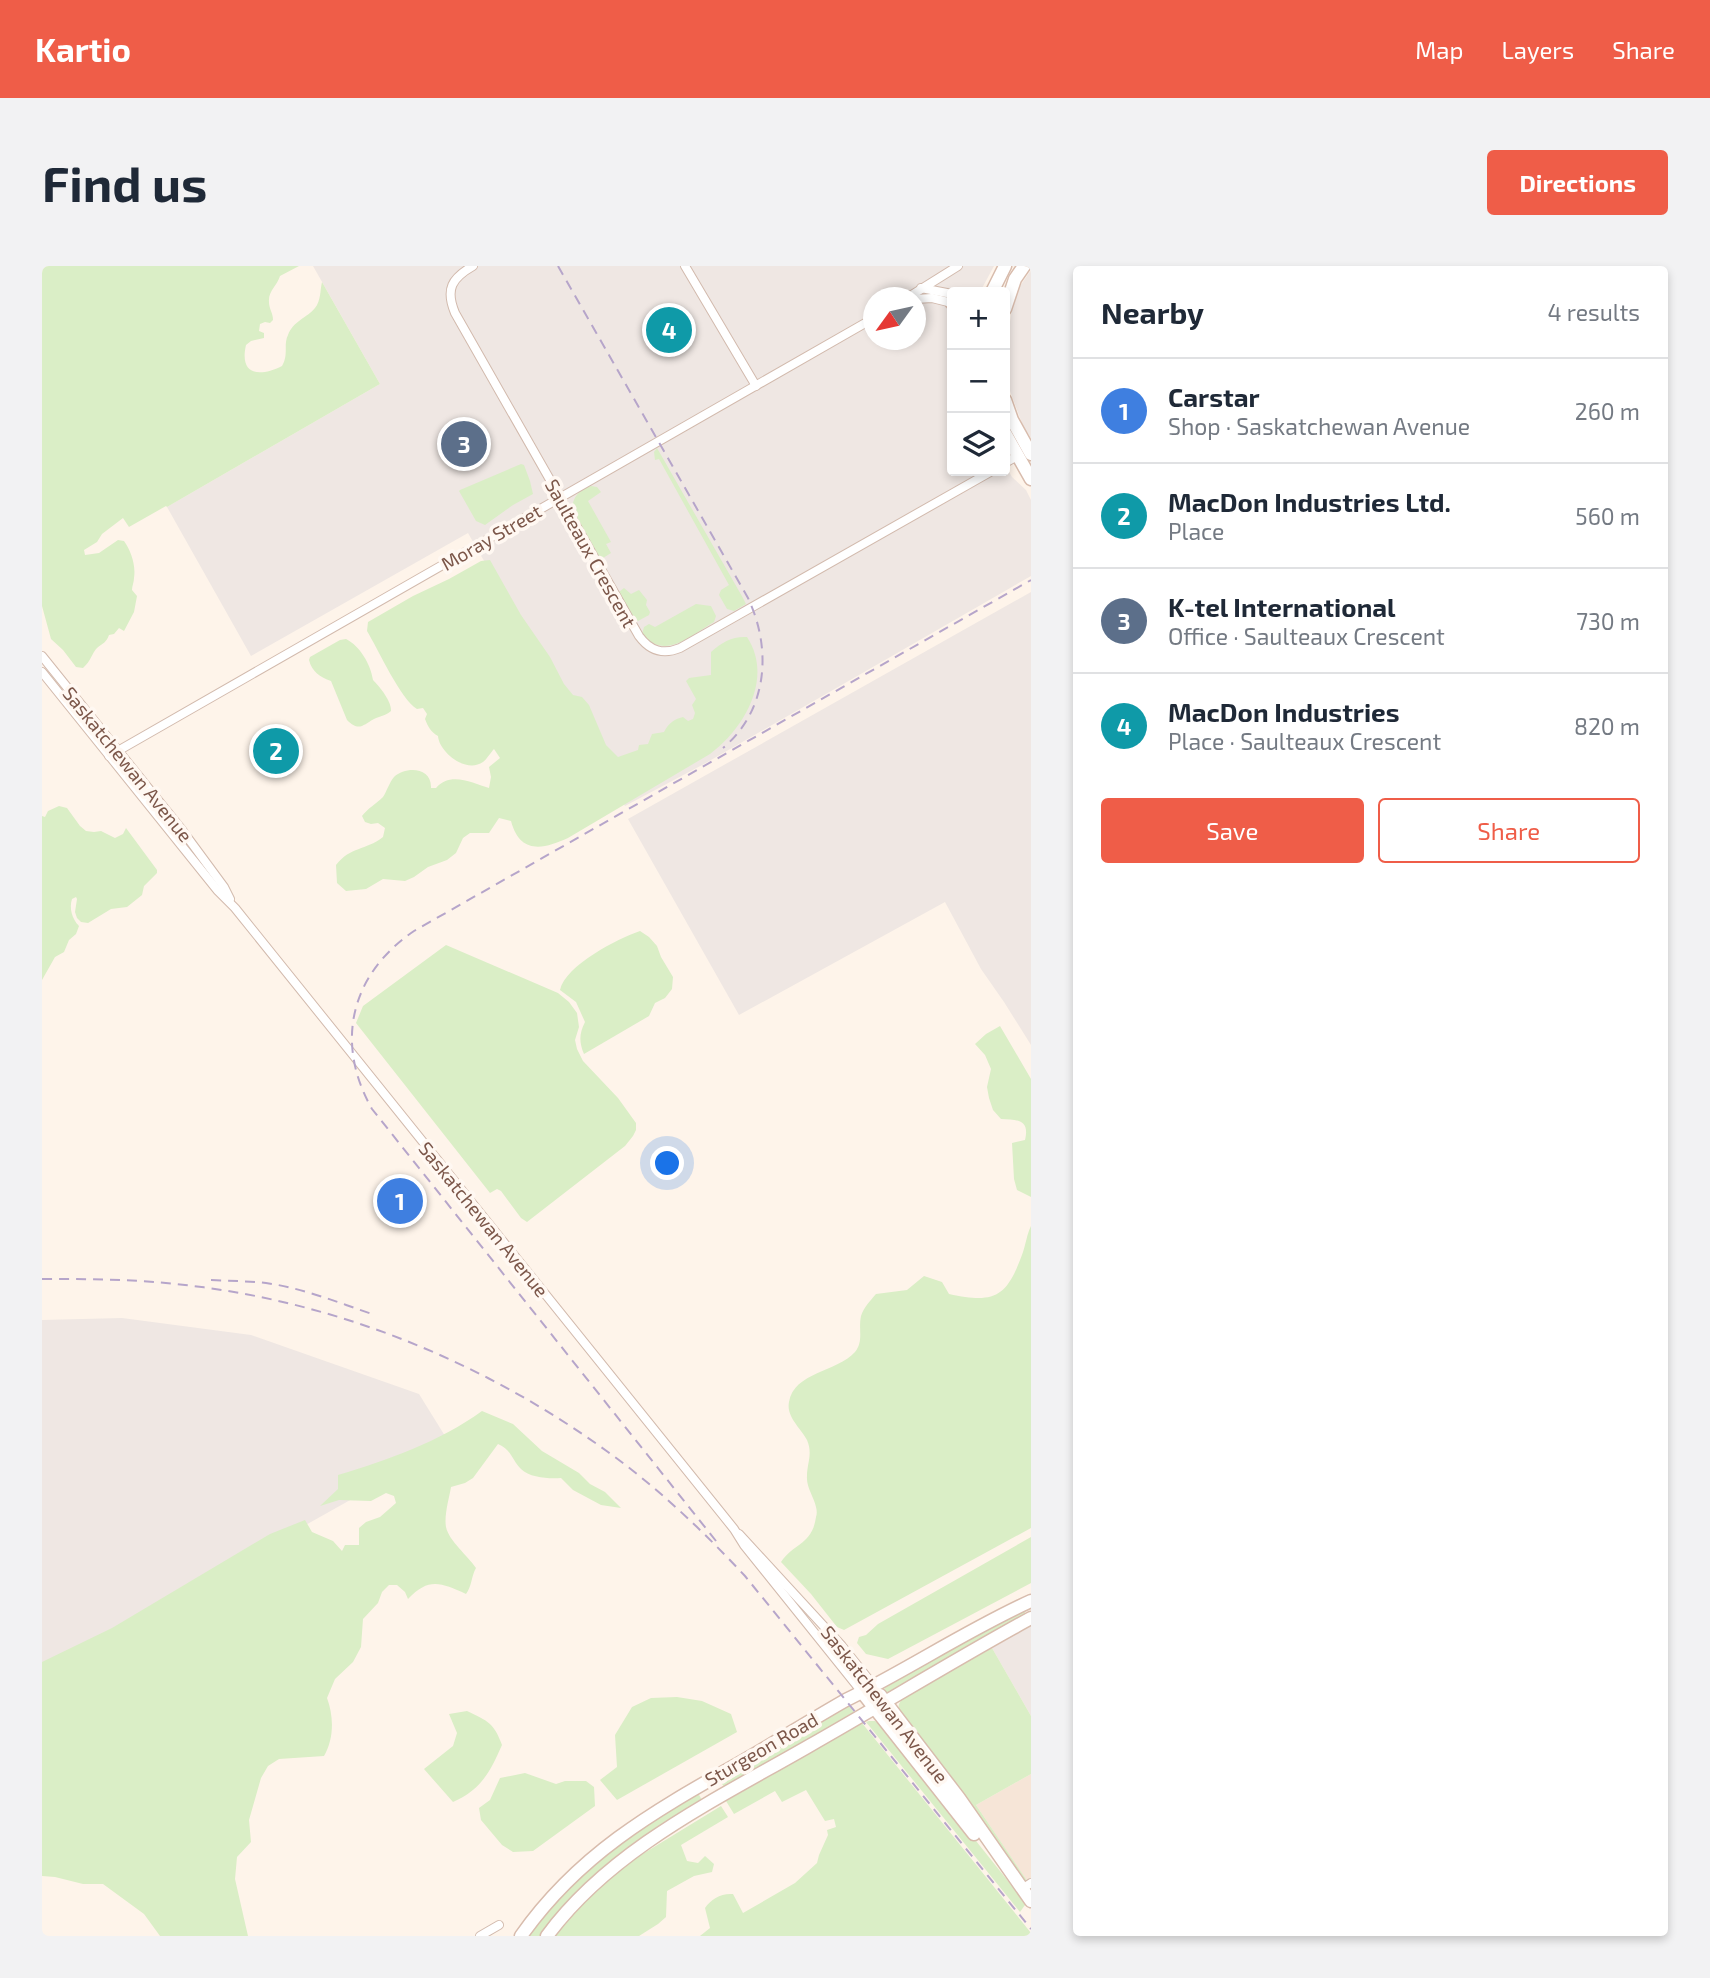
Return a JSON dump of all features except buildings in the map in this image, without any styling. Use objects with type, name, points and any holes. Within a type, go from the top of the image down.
[{"type":"main road","points":[[994,287],[1005,266]]},
{"type":"main road","points":[[1010,294],[1015,279],[1024,266]]},
{"type":"main road","points":[[1010,413],[1027,452],[1031,479]]},
{"type":"main road","points":[[1010,437],[1027,452]]},
{"type":"main road","name":"Sturgeon Road","points":[[521,1936],[559,1889],[608,1844],[654,1812],[985,1623],[1031,1601]]},
{"type":"main road","name":"Sturgeon Road","points":[[547,1936],[594,1883],[641,1846],[879,1704],[1031,1618]]},
{"type":"main road","name":"Saskatchewan Avenue","points":[[874,1686],[879,1704]]},
{"type":"main road","name":"Saskatchewan Avenue","points":[[862,1692],[879,1704],[979,1840],[1027,1886],[1031,1901]]},
{"type":"street","name":"Saulteaux Crescent","points":[[473,266],[453,282],[450,290],[452,306],[639,636],[650,648],[668,652],[680,648],[983,476]]},
{"type":"street","points":[[685,266],[756,386]]},
{"type":"street","points":[[923,287],[958,266]]},
{"type":"street","points":[[926,290],[947,299]]},
{"type":"street","points":[[926,298],[947,300]]},
{"type":"street","name":"Moray Street","points":[[109,755],[863,324]]},
{"type":"street","points":[[1010,460],[1027,452]]},
{"type":"street","name":"Saskatchewan Avenue","points":[[42,656],[182,830],[224,887],[235,908]]},
{"type":"street","name":"Saskatchewan Avenue","points":[[42,672],[218,891],[235,908],[862,1692]]},
{"type":"street","name":"Saskatchewan Avenue","points":[[734,1529],[825,1627],[874,1686]]},
{"type":"street","points":[[480,1936],[499,1925]]},
{"type":"shaded area","points":[[313,266],[994,266],[983,287],[947,287],[947,476],[1010,476],[1010,474],[1026,490],[1031,500],[1031,576],[704,764],[625,806],[468,533],[251,656],[167,507],[380,384]]},
{"type":"shaded area","points":[[1031,270],[1031,438],[1023,426],[1010,391],[1010,322],[1014,295]]},
{"type":"shaded area","points":[[1031,592],[1031,1045],[981,969],[945,902],[739,1015],[628,819]]},
{"type":"shaded area","points":[[122,1318],[251,1335],[419,1394],[450,1444],[42,1673],[42,1320]]},
{"type":"shaded area","points":[[1031,1626],[1031,1716],[992,1648]]},
{"type":"shaded area","points":[[1031,1774],[1031,1883],[1029,1884],[976,1805]]},
{"type":"green space","points":[[42,266],[299,266],[280,276],[271,292],[269,302],[273,320],[260,324],[259,331],[264,333],[264,338],[246,345],[246,363],[249,368],[266,372],[282,366],[290,330],[317,305],[322,282],[380,384],[129,527],[123,518],[84,550],[85,555],[99,553],[118,540],[124,541],[134,563],[132,590],[137,596],[134,612],[124,631],[119,628],[109,635],[83,668],[76,667],[51,639],[42,606]]},
{"type":"green space","points":[[657,448],[746,604],[734,611],[727,609],[719,595],[721,590],[729,585],[659,459],[655,460],[654,452]]},
{"type":"green space","points":[[524,465],[533,494],[485,525],[476,521],[459,491]]},
{"type":"green space","points":[[591,486],[597,487],[601,492],[588,501],[611,542],[606,544],[611,553],[603,558],[597,556],[572,511],[577,495]]},
{"type":"green space","points":[[490,560],[564,684],[573,695],[582,697],[589,705],[606,745],[618,757],[638,750],[639,745],[648,744],[652,734],[664,732],[669,724],[677,719],[693,719],[695,713],[692,705],[696,699],[686,681],[689,678],[711,675],[711,652],[732,639],[747,637],[755,653],[756,685],[751,702],[734,731],[710,754],[568,838],[550,845],[527,844],[520,840],[511,821],[499,818],[489,833],[470,833],[463,838],[456,853],[414,877],[405,881],[383,879],[366,889],[346,891],[337,883],[336,865],[353,851],[383,837],[385,828],[378,823],[365,822],[362,816],[383,797],[399,773],[411,770],[423,772],[430,781],[431,788],[455,779],[489,788],[489,767],[500,758],[494,749],[484,761],[476,765],[454,760],[429,727],[423,708],[417,709],[404,696],[367,631],[368,622],[413,596],[481,561]]},
{"type":"green space","points":[[624,588],[631,594],[639,590],[647,600],[649,615],[638,621],[633,618],[620,596],[619,592]]},
{"type":"green space","points":[[696,604],[711,606],[716,616],[714,622],[687,639],[669,646],[660,645],[651,642],[642,634],[644,627],[649,624],[655,627]]},
{"type":"green space","points":[[346,639],[364,656],[373,680],[391,707],[389,713],[358,727],[347,720],[331,681],[317,674],[309,660],[310,657]]},
{"type":"green space","points":[[59,806],[67,808],[86,831],[101,831],[115,838],[123,834],[126,828],[157,873],[144,886],[142,895],[127,907],[111,909],[88,923],[77,918],[77,899],[72,899],[72,913],[79,926],[64,952],[55,957],[42,980],[42,816],[45,817],[48,811]]},
{"type":"green space","points":[[640,931],[657,946],[673,977],[672,989],[665,998],[655,1003],[649,1016],[584,1054],[580,1038],[585,1022],[576,1002],[560,990],[564,981],[594,954]]},
{"type":"green space","points":[[446,945],[558,993],[569,1002],[577,1013],[579,1027],[575,1040],[583,1061],[618,1098],[636,1123],[636,1130],[625,1146],[527,1222],[501,1191],[497,1189],[490,1193],[356,1023],[363,1006]]},
{"type":"green space","points":[[1000,1026],[1031,1079],[1031,1197],[1017,1190],[1014,1179],[1012,1143],[1025,1140],[1026,1128],[1021,1122],[1001,1119],[993,1110],[987,1087],[991,1069],[985,1055],[975,1044]]},
{"type":"green space","points":[[1031,1226],[1031,1528],[844,1630],[837,1627],[781,1562],[811,1533],[817,1514],[807,1480],[809,1445],[790,1413],[789,1402],[793,1392],[807,1378],[838,1364],[855,1352],[860,1339],[861,1316],[876,1294],[907,1290],[924,1276],[942,1282],[949,1294],[978,1298],[998,1294],[1005,1288],[1017,1267]]},
{"type":"green space","points":[[482,1411],[513,1424],[542,1451],[579,1473],[621,1508],[601,1505],[573,1490],[561,1478],[540,1477],[525,1472],[506,1449],[498,1444],[473,1478],[451,1487],[446,1527],[455,1543],[476,1568],[469,1588],[466,1594],[442,1585],[429,1585],[422,1587],[408,1599],[397,1585],[389,1585],[382,1592],[378,1603],[363,1619],[361,1647],[353,1662],[335,1679],[327,1698],[332,1728],[324,1756],[279,1759],[268,1766],[261,1778],[249,1820],[251,1842],[237,1857],[235,1879],[248,1936],[160,1936],[144,1914],[103,1884],[83,1884],[42,1876],[42,1662],[112,1628],[270,1534],[305,1520],[312,1532],[333,1541],[342,1551],[345,1545],[359,1545],[359,1528],[380,1517],[396,1503],[394,1496],[386,1493],[371,1501],[339,1500],[320,1506],[338,1489],[338,1475],[413,1449]]},
{"type":"green space","points":[[1031,1537],[1031,1583],[888,1659],[866,1654],[857,1643],[859,1637],[866,1635],[878,1624]]},
{"type":"green space","points":[[1023,1611],[1024,1617],[893,1692],[887,1694],[884,1689],[958,1643]]},
{"type":"green space","points":[[992,1648],[1031,1716],[1031,1774],[976,1805],[1028,1882],[1023,1882],[898,1710],[903,1697]]},
{"type":"green space","points":[[677,1697],[702,1701],[731,1714],[737,1732],[617,1800],[600,1780],[617,1767],[615,1735],[632,1707],[651,1698]]},
{"type":"green space","points":[[848,1704],[855,1714],[726,1789],[722,1784],[722,1781]]},
{"type":"green space","points":[[467,1711],[489,1724],[502,1745],[478,1786],[453,1802],[424,1769],[453,1746],[457,1733],[449,1714]]},
{"type":"green space","points":[[875,1721],[889,1732],[1024,1901],[1025,1905],[1020,1912],[866,1722]]},
{"type":"green space","points":[[862,1723],[1031,1936],[700,1936],[710,1928],[705,1908],[713,1899],[733,1894],[743,1913],[795,1883],[817,1863],[828,1835],[827,1830],[836,1827],[834,1819],[825,1821],[806,1790],[782,1802],[775,1791],[734,1814],[726,1801]]},
{"type":"green space","points":[[525,1773],[556,1784],[586,1781],[594,1787],[595,1806],[533,1851],[513,1852],[502,1845],[481,1820],[479,1808],[490,1800],[500,1778]]},
{"type":"green space","points":[[698,1793],[703,1802],[611,1862],[591,1879],[541,1936],[527,1936],[571,1882],[651,1820]]},
{"type":"green space","points":[[721,1806],[728,1817],[681,1845],[687,1861],[698,1863],[705,1856],[714,1864],[712,1872],[694,1876],[667,1891],[666,1917],[658,1924],[639,1936],[555,1936],[582,1904],[623,1866]]},
{"type":"railway","points":[[558,266],[748,598],[756,618],[763,658],[757,697],[738,733],[723,748]]},
{"type":"railway","points":[[716,1541],[372,1109],[360,1084],[354,1059],[352,1035],[355,1011],[363,989],[376,968],[393,948],[414,931],[1031,580]]},
{"type":"railway","points":[[42,1279],[167,1283],[242,1293],[298,1306],[407,1341],[460,1364],[511,1390],[560,1420],[645,1480],[696,1526],[745,1576],[1031,1929]]},
{"type":"railway","points":[[211,1280],[279,1285],[372,1314]]},
{"type":"place","name":"MacDon Industries","points":[[669,330]]},
{"type":"place","name":"K-tel International","points":[[464,444]]},
{"type":"place","name":"MacDon Industries Ltd.","points":[[276,751]]},
{"type":"place","name":"Carstar","points":[[400,1201]]}]
